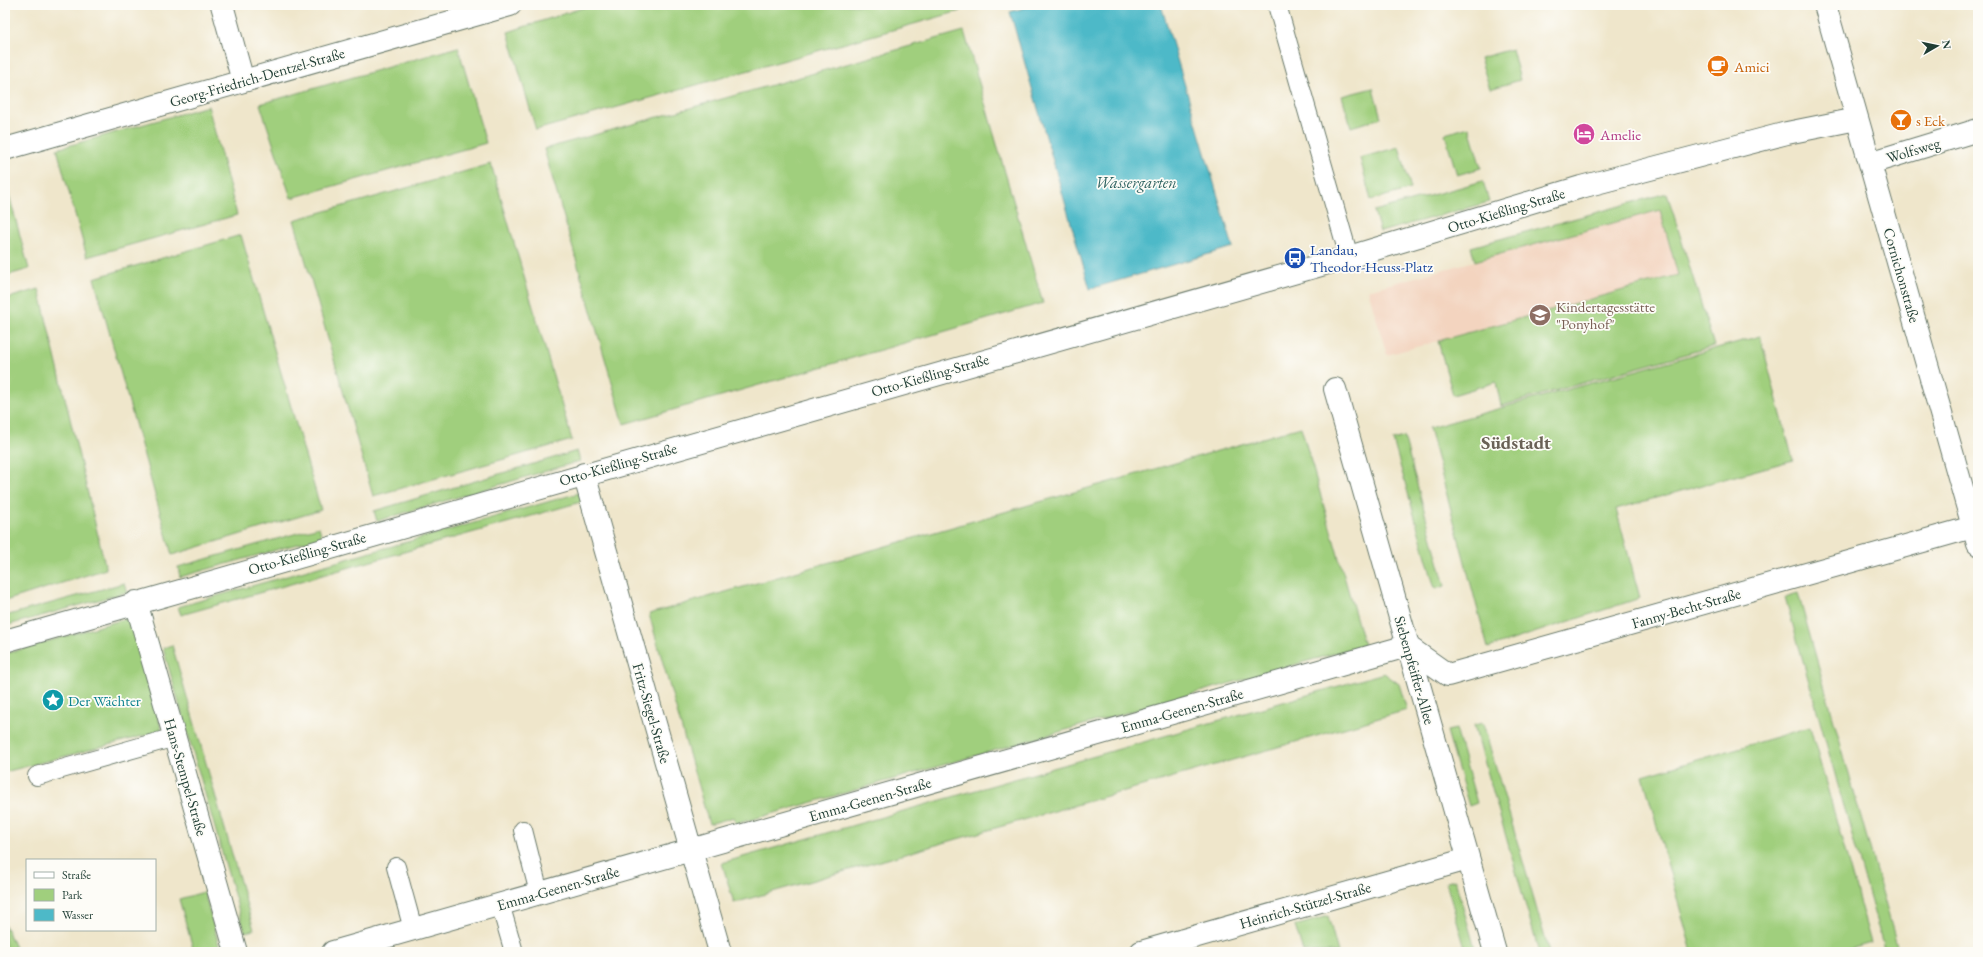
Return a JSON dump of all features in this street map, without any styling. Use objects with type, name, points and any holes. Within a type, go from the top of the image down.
[{"type":"street","points":[[222,5],[243,81]]},
{"type":"street","name":"Georg-Friedrich-Dentzel-Straße","points":[[5,149],[243,81],[461,12],[510,5]]},
{"type":"street","name":"Cornichonstraße","points":[[1825,5],[1975,535]]},
{"type":"street","name":"Otto-Kießling-Straße","points":[[5,640],[1349,257],[1589,185],[1787,133],[1857,119]]},
{"type":"street","name":"Wolfsweg","points":[[1870,163],[1978,130]]},
{"type":"street","name":"Siebenpfeiffer-Allee","points":[[1335,389],[1495,952]]},
{"type":"street","name":"Fritz-Siegel-Straße","points":[[584,474],[720,952]]},
{"type":"street","name":"Fanny-Becht-Straße","points":[[1407,646],[1448,675],[1975,535]]},
{"type":"street","name":"Hans-Stempel-Straße","points":[[136,602],[236,952]]},
{"type":"street","name":"Emma-Geenen-Straße","points":[[333,952],[1407,646]]},
{"type":"street","name":"Heinrich-Stützel-Straße","points":[[1141,952],[1468,859]]},
{"type":"lane","points":[[1277,5],[1349,257]]},
{"type":"lane","points":[[37,776],[175,737]]},
{"type":"lane","points":[[523,830],[539,893]]},
{"type":"lane","points":[[396,867],[413,929]]},
{"type":"lane","points":[[500,904],[514,952]]},
{"type":"shaded area","name":"Kindertagesstätte \"Ponyhof\"","points":[[1667,193],[1714,346],[1501,406],[1496,382],[1453,395],[1438,341],[1387,355],[1368,290],[1475,261],[1471,247]]},
{"type":"green space","points":[[591,5],[958,5],[960,11],[536,130],[508,32]]},
{"type":"green space","points":[[964,31],[1043,303],[624,424],[544,149]]},
{"type":"green space","points":[[458,47],[486,143],[291,198],[260,104]]},
{"type":"green space","points":[[1512,49],[1520,80],[1490,89],[1480,58]]},
{"type":"green space","points":[[1373,88],[1381,118],[1351,127],[1342,96]]},
{"type":"green space","points":[[208,106],[237,215],[87,257],[57,149]]},
{"type":"green space","points":[[1469,127],[1481,168],[1457,175],[1445,134]]},
{"type":"green space","points":[[1399,147],[1411,189],[1371,200],[1360,158]]},
{"type":"green space","points":[[491,164],[572,440],[373,496],[294,220]]},
{"type":"green space","points":[[5,180],[29,269],[5,276]]},
{"type":"green space","points":[[1483,181],[1489,202],[1380,232],[1374,211]]},
{"type":"green space","points":[[1667,193],[1714,346],[1501,406],[1496,382],[1453,395],[1438,341],[1678,275],[1660,210],[1475,261],[1471,247]]},
{"type":"green space","points":[[241,235],[321,510],[172,555],[94,278]]},
{"type":"green space","points":[[39,289],[106,569],[5,601],[5,299]]},
{"type":"green space","points":[[1760,336],[1793,460],[1616,509],[1640,598],[1488,648],[1429,428]]},
{"type":"green space","points":[[1301,427],[1364,645],[736,824],[734,817],[709,824],[649,614]]},
{"type":"green space","points":[[1404,437],[1445,586],[1435,589],[1393,440]]},
{"type":"green space","points":[[577,451],[580,461],[377,521],[374,511]]},
{"type":"green space","points":[[586,491],[588,500],[181,615],[178,607]]},
{"type":"green space","points":[[319,527],[322,537],[180,577],[178,567]]},
{"type":"green space","points":[[124,583],[127,592],[5,626],[5,616]]},
{"type":"green space","points":[[1798,593],[1899,952],[1885,952],[1785,597]]},
{"type":"green space","points":[[131,617],[162,731],[5,772],[5,654]]},
{"type":"green space","points":[[172,645],[254,930],[245,932],[163,648]]},
{"type":"green space","points":[[1384,673],[1399,684],[1407,710],[734,903],[722,863]]},
{"type":"green space","points":[[1483,723],[1549,952],[1539,952],[1474,725]]},
{"type":"green space","points":[[1810,727],[1871,943],[1840,952],[1692,952],[1643,776]]},
{"type":"green space","points":[[1456,729],[1477,803],[1469,806],[1447,731]]},
{"type":"green space","points":[[1455,880],[1476,952],[1466,952],[1446,882]]},
{"type":"green space","points":[[204,892],[221,952],[194,952],[179,899]]},
{"type":"green space","points":[[1328,916],[1338,952],[1303,952],[1295,926]]},
{"type":"green space","points":[[5,925],[17,952],[5,952]]},
{"type":"water","name":"Wassergarten","points":[[1034,5],[1161,5],[1233,247],[1090,289],[1010,12]]},
{"type":"place","name":"Amici","points":[[1718,66]]},
{"type":"place","name":"s Eck","points":[[1901,120]]},
{"type":"place","name":"Amelie","points":[[1584,134]]},
{"type":"place","name":"Landau, Theodor-Heuss-Platz","points":[[1295,258]]},
{"type":"place","name":"Kindertagesstätte \"Ponyhof\"","points":[[1540,315]]},
{"type":"place","name":"Der Wächter","points":[[53,700]]},
{"type":"district","name":"Südstadt","points":[[1516,442]]}]
